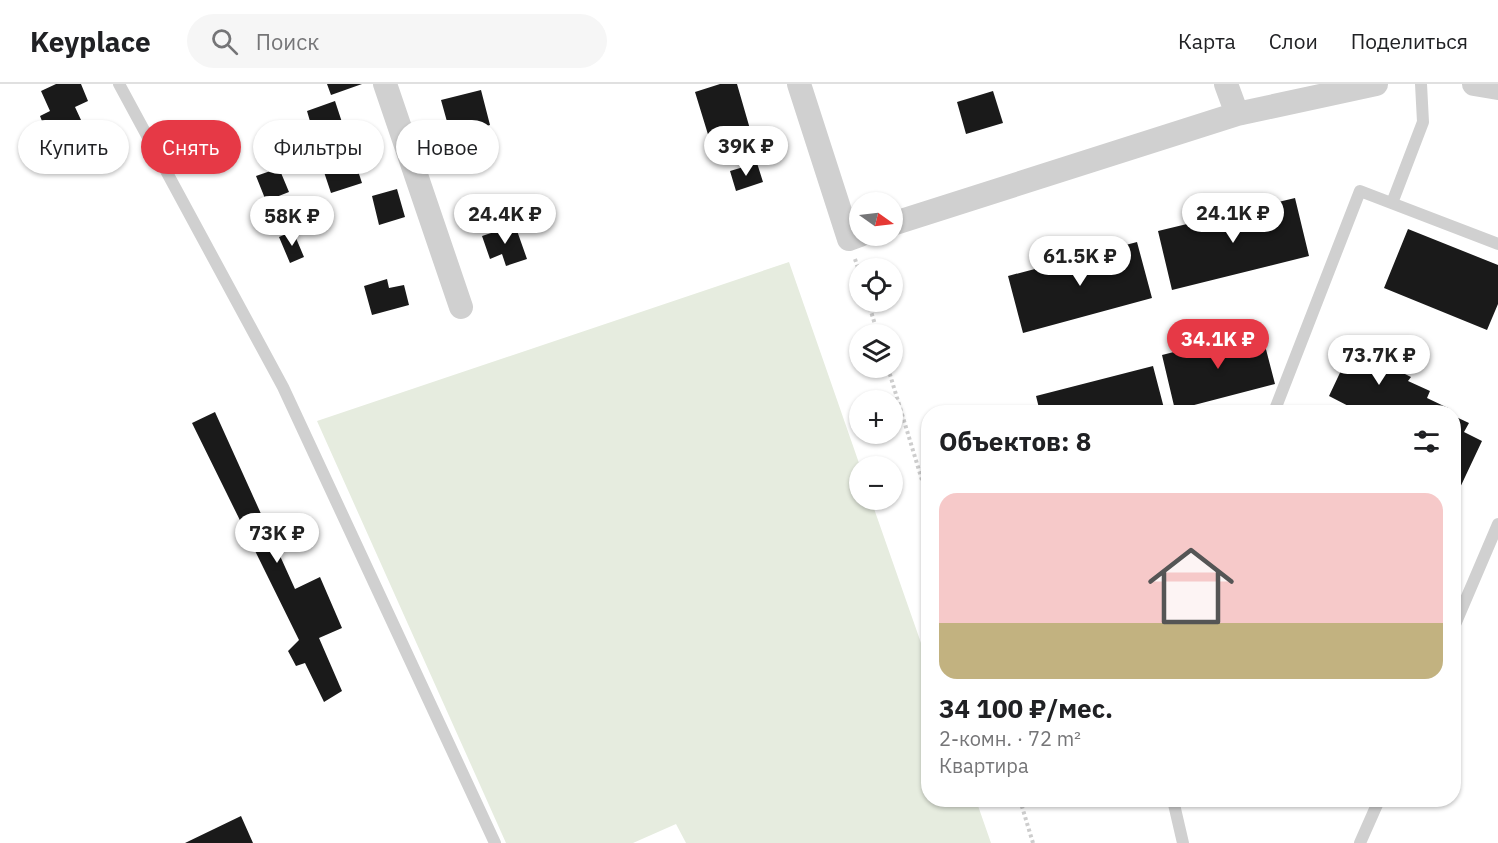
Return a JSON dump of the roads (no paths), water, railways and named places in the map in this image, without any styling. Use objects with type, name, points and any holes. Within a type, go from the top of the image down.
[{"type":"street","points":[[385,84],[461,307]]},
{"type":"street","points":[[799,84],[849,223]]},
{"type":"street","points":[[1226,84],[1237,114]]},
{"type":"street","points":[[903,220],[1237,114],[1376,84]]},
{"type":"street","points":[[1474,84],[1498,88]]},
{"type":"lane","points":[[119,84],[283,387],[495,843]]},
{"type":"lane","points":[[1392,203],[1423,122],[1421,84]]},
{"type":"lane","points":[[1277,405],[1360,191],[1498,244]]},
{"type":"lane","points":[[1461,611],[1498,524]]},
{"type":"lane","points":[[1175,807],[1183,843]]},
{"type":"lane","points":[[1360,843],[1375,807]]}]
